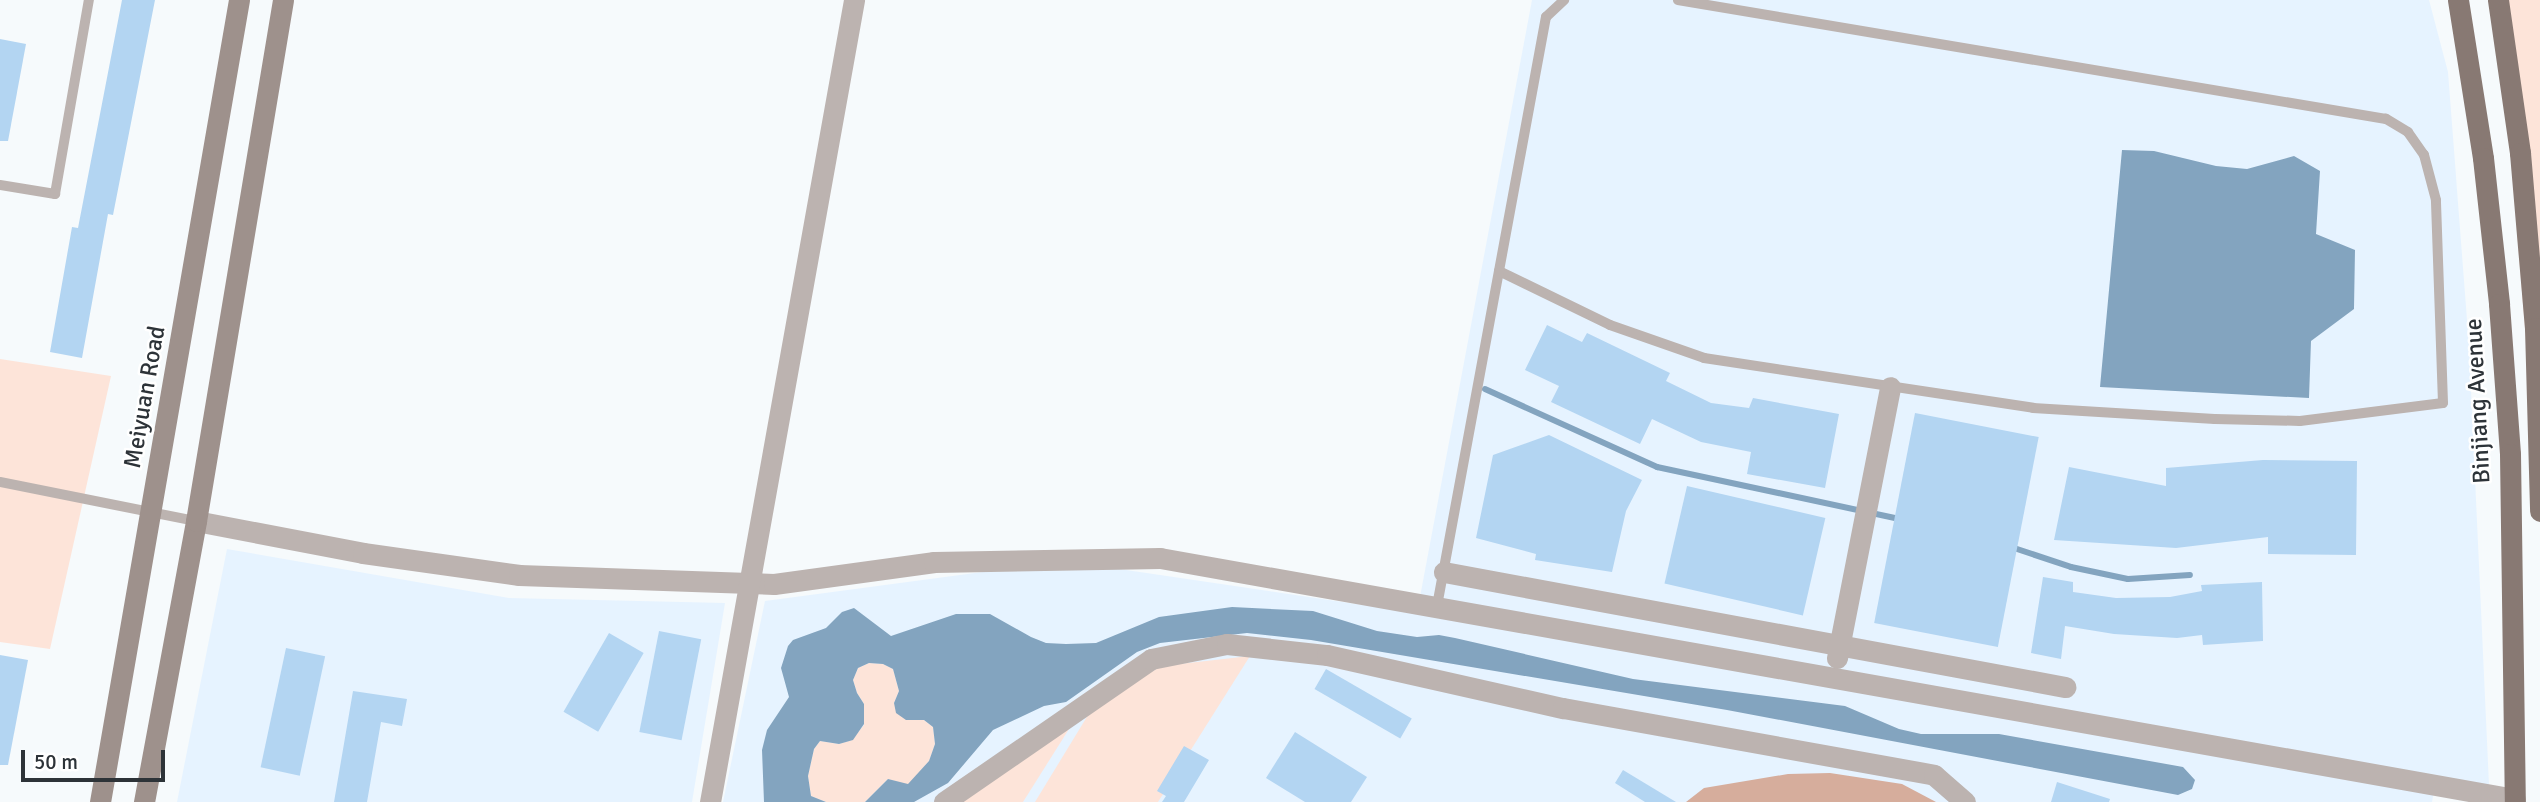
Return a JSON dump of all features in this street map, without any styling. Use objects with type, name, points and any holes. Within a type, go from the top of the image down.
[{"type":"main road","name":"Meiyuan Road","points":[[100,802],[239,0]]},
{"type":"main road","points":[[144,802],[196,521],[283,0]]},
{"type":"main road","name":"Binjiang Avenue","points":[[2458,0],[2463,18],[2484,171],[2499,304],[2510,454],[2515,800]]},
{"type":"main road","points":[[2498,0],[2520,153],[2535,328],[2540,511]]},
{"type":"street","points":[[710,802],[854,0]]},
{"type":"street","points":[[1832,677],[1890,387]]},
{"type":"street","points":[[196,521],[363,553],[519,575],[774,584],[934,562],[1160,558],[2515,800]]},
{"type":"street","points":[[1444,572],[2065,687]]},
{"type":"street","points":[[944,802],[1150,659],[1227,644],[1327,655],[1563,708],[1934,775],[1965,802]]},
{"type":"lane","points":[[0,185],[55,194],[89,0]]},
{"type":"lane","points":[[1437,606],[1546,17],[1564,0]]},
{"type":"lane","points":[[1499,271],[1610,324],[1704,358],[2033,408],[2215,419],[2300,421],[2443,403],[2436,200],[2424,155],[2408,132],[2386,119],[1678,0]]},
{"type":"lane","points":[[0,482],[196,521]]},
{"type":"shaded area","points":[[1532,0],[2429,0],[2448,72],[2469,346],[2489,785],[2436,779],[2432,802],[723,802],[765,601],[1065,561],[1417,613]]},
{"type":"shaded area","points":[[2498,0],[2540,0],[2540,511]]},
{"type":"shaded area","points":[[0,359],[111,376],[50,649],[0,642]]},
{"type":"shaded area","points":[[227,549],[509,598],[725,603],[692,802],[177,802]]},
{"type":"shaded area","points":[[1250,656],[1158,802],[1035,802],[1096,702],[1162,666]]},
{"type":"shaded area","points":[[869,663],[883,664],[893,669],[899,691],[894,703],[906,720],[924,720],[933,727],[935,744],[929,761],[908,785],[888,779],[865,802],[826,802],[811,796],[808,776],[814,749],[820,741],[839,744],[852,740],[864,725],[864,704],[853,680],[858,668]]},
{"type":"shaded area","points":[[1086,702],[1023,802],[944,802]]},
{"type":"shaded area","points":[[1830,773],[1902,784],[1936,802],[1686,802],[1704,788],[1788,774]]},
{"type":"water","points":[[2122,150],[2154,151],[2216,166],[2247,169],[2294,156],[2320,171],[2316,234],[2355,250],[2354,309],[2311,341],[2309,398],[2100,387]]},
{"type":"water","points":[[1232,607],[1313,611],[1377,631],[1417,637],[1439,635],[1455,638],[1633,679],[1845,706],[1899,729],[1921,734],[1999,734],[2183,767],[2195,780],[2192,789],[2178,795],[1727,710],[1311,640],[1247,633],[1160,643],[1137,652],[1066,702],[1044,706],[993,730],[948,783],[914,802],[865,802],[888,779],[908,784],[929,761],[935,744],[933,727],[924,720],[906,720],[896,713],[894,703],[899,691],[893,669],[883,664],[869,663],[858,668],[853,680],[864,704],[864,724],[853,740],[839,744],[820,741],[814,749],[808,776],[811,796],[826,802],[764,802],[762,750],[767,730],[789,697],[781,668],[788,646],[793,640],[826,628],[842,612],[854,608],[891,636],[956,614],[990,614],[1046,643],[1066,644],[1096,643],[1159,617]]},
{"type":"building","points":[[122,0],[155,0],[113,215],[108,214],[82,358],[50,352],[72,227],[78,228]]},
{"type":"building","points":[[0,39],[26,44],[8,141],[0,141]]},
{"type":"building","points":[[1547,325],[1582,342],[1587,333],[1670,373],[1666,381],[1711,403],[1749,408],[1753,398],[1839,414],[1825,488],[1747,474],[1751,452],[1701,442],[1652,419],[1640,444],[1551,402],[1559,386],[1525,370]]},
{"type":"building","points":[[1915,413],[2039,437],[1998,647],[1874,623]]},
{"type":"building","points":[[1549,435],[1642,480],[1626,511],[1612,572],[1535,560],[1536,554],[1476,538],[1493,455]]},
{"type":"building","points":[[2263,460],[2357,461],[2356,555],[2268,554],[2268,537],[2176,548],[2054,540],[2069,467],[2166,486],[2166,468]]},
{"type":"building","points":[[1687,486],[1825,518],[1803,615],[1665,583]]},
{"type":"building","points":[[2043,577],[2073,582],[2073,592],[2116,598],[2170,597],[2202,591],[2201,585],[2262,582],[2263,641],[2203,645],[2202,635],[2177,638],[2114,634],[2065,626],[2061,659],[2031,653]]},
{"type":"building","points":[[659,631],[701,639],[682,740],[639,732]]},
{"type":"building","points":[[609,633],[644,653],[598,732],[564,712]]},
{"type":"building","points":[[286,648],[325,656],[300,776],[261,767]]},
{"type":"building","points":[[0,655],[28,660],[8,765],[0,765]]},
{"type":"building","points":[[1326,669],[1412,718],[1400,738],[1314,689]]},
{"type":"building","points":[[353,691],[407,699],[402,726],[381,722],[367,802],[334,802]]},
{"type":"building","points":[[1295,732],[1367,777],[1351,802],[1305,802],[1266,778]]},
{"type":"building","points":[[1184,746],[1209,760],[1184,802],[1162,802],[1166,796],[1157,791]]},
{"type":"building","points":[[1623,770],[1676,802],[1645,802],[1615,783]]},
{"type":"building","points":[[2057,782],[2110,799],[2109,802],[2051,802]]},
{"type":"waterway","points":[[1485,389],[1657,467],[1899,519]]},
{"type":"waterway","points":[[2011,547],[2071,567],[2128,579],[2190,575]]}]
